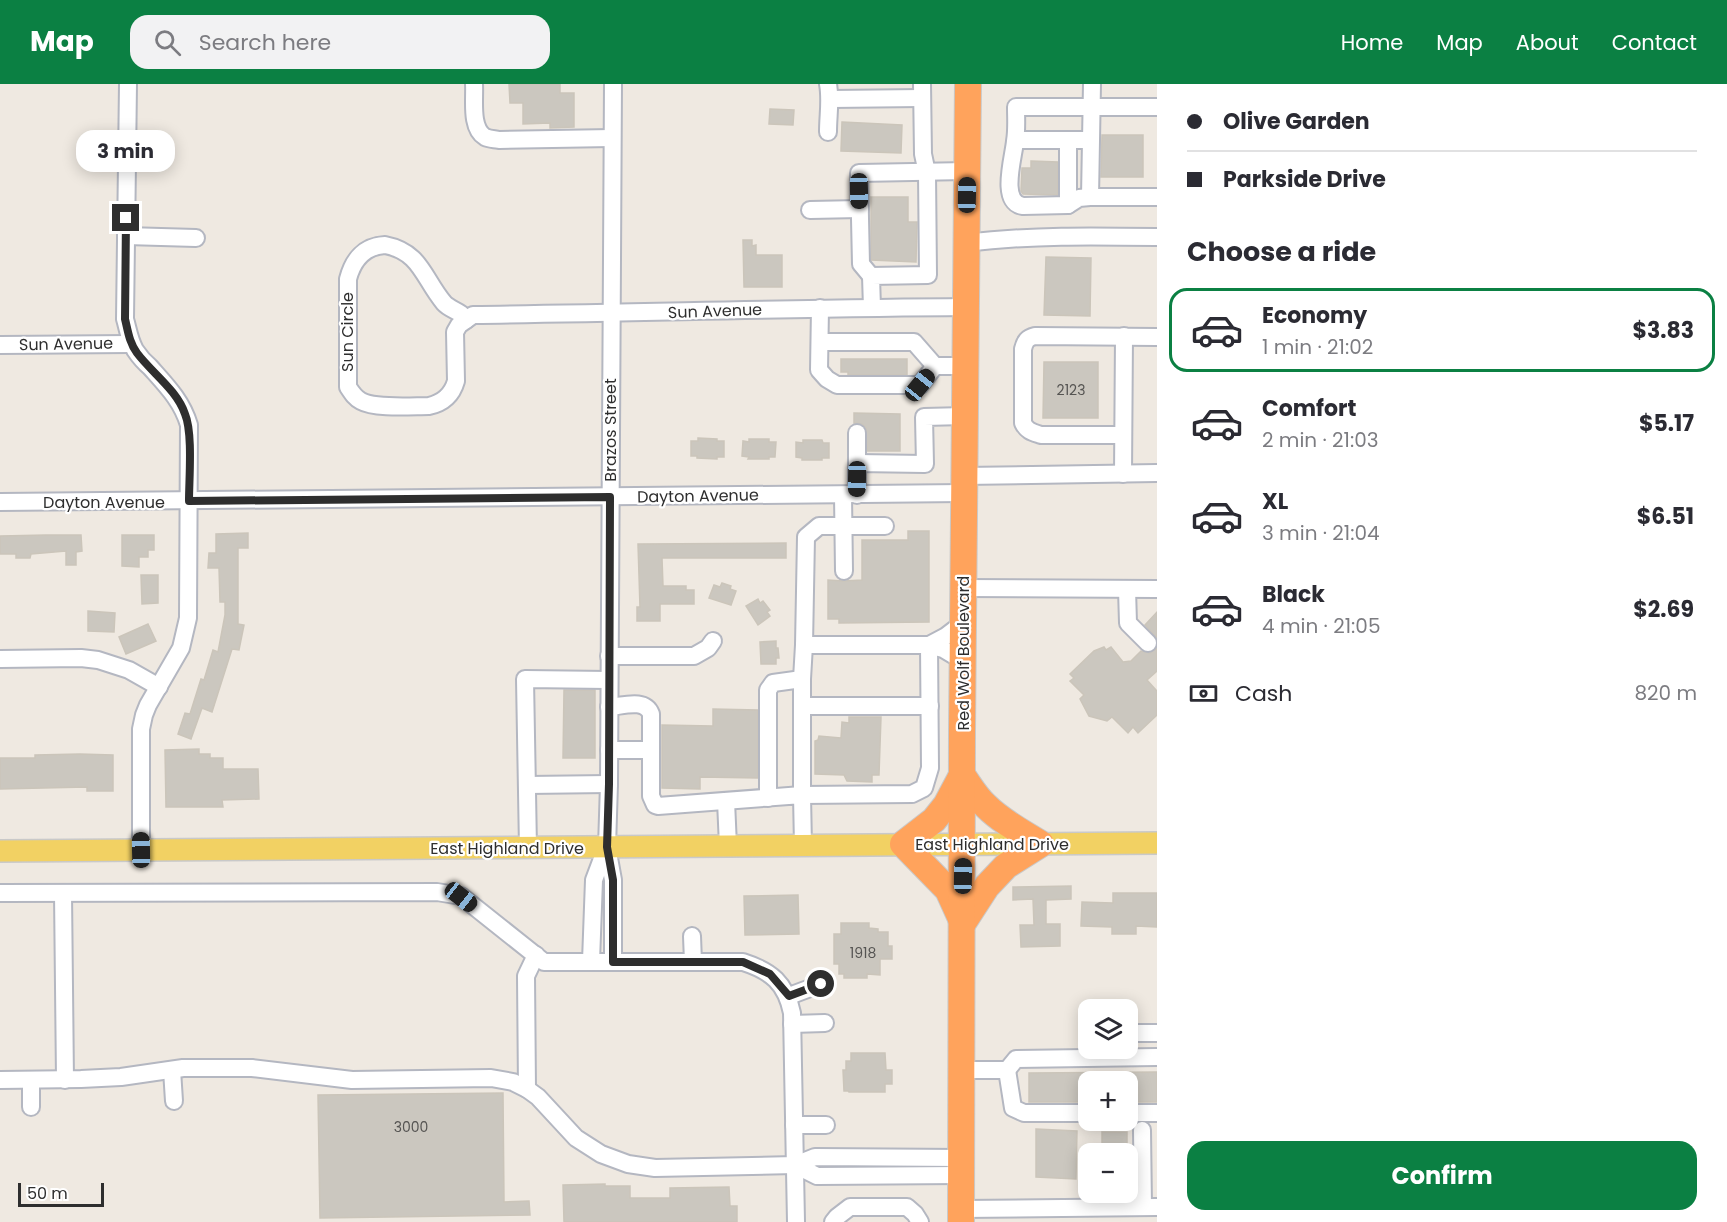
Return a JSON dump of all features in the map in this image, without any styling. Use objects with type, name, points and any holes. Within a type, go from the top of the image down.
[{"type":"highway","name":"Red Wolf Boulevard","points":[[961,1215],[963,588],[968,84]]},
{"type":"highway","points":[[962,775],[987,807],[1004,821],[1041,844],[1006,866],[987,886],[963,923],[948,890],[903,844],[934,820],[946,806],[962,775]]},
{"type":"main road","name":"East Highland Drive","points":[[0,851],[1157,843]]},
{"type":"street","points":[[128,84],[125,319],[131,344],[173,393],[185,412],[189,425],[188,618],[181,648],[144,715],[141,729],[141,850]]},
{"type":"street","points":[[474,84],[475,124],[479,132],[487,138],[499,140],[612,138]]},
{"type":"street","name":"Brazos Street","points":[[607,847],[613,84]]},
{"type":"street","points":[[1090,197],[1092,84]]},
{"type":"street","points":[[828,132],[830,91],[922,91],[923,154],[927,172],[928,275],[871,276]]},
{"type":"street","points":[[1157,107],[1016,106],[1010,193],[1014,202],[1023,206],[1066,205],[1079,198],[1090,197],[1157,196]]},
{"type":"street","points":[[1014,147],[1068,140],[1090,140]]},
{"type":"street","points":[[1066,205],[1068,140]]},
{"type":"street","points":[[872,308],[871,276],[861,264],[859,173],[967,171]]},
{"type":"street","points":[[810,210],[860,209]]},
{"type":"street","points":[[126,236],[196,238]]},
{"type":"street","points":[[967,243],[1023,237],[1157,237]]},
{"type":"street","name":"Sun Circle","points":[[385,245],[396,247],[410,255],[419,264],[445,305],[463,315],[466,320],[455,332],[456,381],[454,389],[447,398],[429,406],[372,405],[362,402],[352,394],[347,382],[348,279],[351,267],[364,252],[374,246],[385,245]]},
{"type":"street","name":"Sun Avenue","points":[[466,320],[473,315],[966,307]]},
{"type":"street","points":[[820,308],[819,370],[827,380],[837,385],[920,385],[935,366]]},
{"type":"street","points":[[1123,435],[1041,435],[1026,428],[1023,423],[1023,349],[1025,342],[1035,336],[1157,337]]},
{"type":"street","points":[[1123,474],[1124,336]]},
{"type":"street","points":[[819,342],[914,342],[935,366],[966,366]]},
{"type":"street","name":"Sun Avenue","points":[[0,345],[131,344]]},
{"type":"street","points":[[857,463],[925,464],[924,417],[965,416]]},
{"type":"street","points":[[844,571],[844,526],[857,463],[857,433]]},
{"type":"street","name":"Dayton Avenue","points":[[0,502],[850,495],[1123,474],[1157,474]]},
{"type":"street","points":[[803,846],[802,679],[806,537],[819,526],[885,526]]},
{"type":"street","points":[[963,588],[1157,589]]},
{"type":"street","points":[[1127,589],[1128,623],[1148,643]]},
{"type":"street","points":[[929,645],[963,623]]},
{"type":"street","points":[[609,656],[694,656],[708,648],[712,641]]},
{"type":"street","points":[[804,645],[929,645],[944,649],[963,661]]},
{"type":"street","points":[[609,707],[642,704],[649,708],[651,714],[651,796],[654,805],[802,795],[912,794],[924,788],[930,768],[929,645]]},
{"type":"street","points":[[0,659],[81,658],[98,660],[129,670],[159,687]]},
{"type":"street","points":[[528,848],[525,679],[609,680]]},
{"type":"street","points":[[768,798],[768,690],[773,682],[802,679]]},
{"type":"street","points":[[802,706],[930,706]]},
{"type":"street","points":[[609,750],[651,750]]},
{"type":"street","points":[[527,785],[609,784]]},
{"type":"street","points":[[726,801],[728,846]]},
{"type":"street","points":[[591,962],[594,880],[607,847]]},
{"type":"street","points":[[607,847],[613,880],[613,962]]},
{"type":"street","points":[[63,892],[65,1080]]},
{"type":"street","points":[[0,893],[437,892],[461,897],[544,962],[743,962],[754,966],[770,974],[789,996],[792,1013],[796,1222]]},
{"type":"street","points":[[692,936],[693,962]]},
{"type":"street","points":[[526,1089],[526,976],[536,955]]},
{"type":"street","points":[[789,996],[821,984]]},
{"type":"street","points":[[792,1024],[825,1023]]},
{"type":"street","points":[[1138,1033],[1157,1032]]},
{"type":"street","points":[[962,1070],[1006,1070],[1016,1059],[1157,1057]]},
{"type":"street","points":[[0,1080],[121,1077],[183,1068],[252,1068],[352,1080],[491,1078],[513,1082],[526,1089],[538,1097],[576,1138],[602,1154],[628,1164],[655,1168],[795,1165],[815,1157],[962,1167]]},
{"type":"street","points":[[172,1070],[174,1101]]},
{"type":"street","points":[[1006,1070],[1013,1108],[1024,1113],[1078,1113]]},
{"type":"street","points":[[31,1080],[32,1107]]},
{"type":"street","points":[[1138,1113],[1157,1113]]},
{"type":"street","points":[[794,1125],[826,1125]]},
{"type":"street","points":[[961,1215],[1061,1215],[1150,1207],[1142,1130]]},
{"type":"street","points":[[833,1222],[850,1207],[906,1207],[915,1214],[920,1222]]},
{"type":"building","points":[[509,84],[560,84],[560,93],[574,93],[574,127],[550,128],[550,123],[523,124],[523,103],[510,103]]},
{"type":"building","points":[[770,109],[794,110],[793,125],[769,124]]},
{"type":"building","points":[[842,122],[902,125],[901,153],[841,151]]},
{"type":"building","points":[[1102,135],[1143,135],[1143,177],[1101,177]]},
{"type":"building","points":[[1031,161],[1058,162],[1058,195],[1023,194],[1021,191],[1022,168],[1031,168]]},
{"type":"building","points":[[871,197],[908,197],[908,222],[917,222],[916,262],[871,260]]},
{"type":"building","points":[[743,240],[752,240],[752,246],[756,245],[756,255],[782,255],[782,287],[744,287]]},
{"type":"building","points":[[1046,257],[1091,258],[1090,316],[1044,315]]},
{"type":"building","points":[[841,359],[907,359],[907,375],[848,375],[848,372],[841,372]]},
{"type":"building","points":[[1044,362],[1098,362],[1098,418],[1043,418]]},
{"type":"building","points":[[854,413],[900,414],[900,451],[867,451],[866,428],[862,424],[854,423]]},
{"type":"building","points":[[698,438],[724,441],[724,457],[717,457],[717,459],[691,456],[691,441],[698,441]]},
{"type":"building","points":[[749,439],[769,439],[769,442],[776,442],[775,457],[748,459],[749,457],[742,456],[743,441],[749,442]]},
{"type":"building","points":[[803,440],[822,440],[823,443],[829,443],[829,458],[802,460],[796,457],[796,442],[803,443]]},
{"type":"building","points":[[908,531],[929,531],[929,622],[839,623],[839,619],[828,619],[828,580],[862,580],[862,540],[908,540]]},
{"type":"building","points":[[248,533],[248,548],[238,548],[238,624],[244,625],[239,650],[232,649],[212,712],[202,708],[191,739],[178,734],[185,713],[190,714],[213,650],[218,652],[225,615],[225,602],[220,602],[219,568],[208,568],[209,553],[216,553],[216,534]]},
{"type":"building","points":[[81,535],[82,551],[76,552],[76,565],[66,565],[66,551],[31,554],[30,558],[16,558],[16,554],[0,554],[0,536]]},
{"type":"building","points":[[122,535],[154,535],[154,550],[148,550],[148,557],[139,557],[139,567],[122,566]]},
{"type":"building","points":[[786,543],[786,558],[662,558],[663,586],[686,586],[686,590],[694,590],[694,604],[660,604],[660,621],[637,621],[637,607],[640,607],[638,544]]},
{"type":"building","points":[[141,575],[158,575],[158,603],[142,604]]},
{"type":"building","points":[[722,583],[731,586],[730,589],[736,591],[731,605],[709,598],[714,585],[720,587]]},
{"type":"building","points":[[758,599],[760,603],[763,601],[770,610],[767,612],[770,616],[758,625],[746,606]]},
{"type":"building","points":[[88,611],[115,613],[114,632],[88,631]]},
{"type":"building","points":[[1157,612],[1157,638],[1145,625]]},
{"type":"building","points":[[148,624],[156,641],[126,654],[119,637]]},
{"type":"building","points":[[776,641],[779,658],[776,658],[776,664],[761,664],[760,642]]},
{"type":"building","points":[[1104,647],[1106,650],[1111,647],[1123,662],[1131,661],[1141,651],[1150,653],[1157,648],[1157,671],[1147,680],[1157,691],[1157,715],[1138,733],[1133,727],[1128,733],[1112,717],[1107,721],[1089,716],[1080,699],[1084,695],[1070,681],[1074,678],[1070,674],[1094,651]]},
{"type":"building","points":[[564,690],[595,690],[595,758],[563,758]]},
{"type":"building","points":[[713,709],[758,710],[758,778],[700,777],[700,789],[662,788],[662,725],[713,726]]},
{"type":"building","points":[[849,717],[881,717],[879,775],[872,775],[872,782],[847,781],[844,775],[815,774],[815,741],[819,736],[841,738],[842,722],[849,723]]},
{"type":"building","points":[[199,749],[199,754],[210,754],[210,758],[223,758],[223,769],[258,769],[259,799],[222,800],[223,807],[166,807],[165,750]]},
{"type":"building","points":[[80,754],[113,755],[113,791],[87,791],[87,787],[0,789],[0,758]]},
{"type":"building","points":[[1071,886],[1071,899],[1046,900],[1046,924],[1060,924],[1060,946],[1021,947],[1020,925],[1034,925],[1033,899],[1013,900],[1013,887]]},
{"type":"building","points":[[1113,893],[1157,893],[1157,927],[1136,926],[1136,934],[1112,934],[1112,927],[1081,926],[1082,902],[1113,903]]},
{"type":"building","points":[[798,895],[799,934],[745,935],[744,896]]},
{"type":"building","points":[[841,923],[869,923],[869,928],[878,929],[878,932],[888,932],[888,946],[892,946],[892,959],[880,959],[880,975],[867,974],[867,978],[844,978],[844,974],[839,974],[839,964],[834,964],[834,934],[841,934]]},
{"type":"building","points":[[851,1053],[885,1053],[886,1070],[892,1070],[892,1084],[885,1084],[885,1092],[844,1091],[843,1070],[846,1070],[846,1061],[851,1061]]},
{"type":"building","points":[[1138,1072],[1157,1072],[1157,1102],[1138,1102]]},
{"type":"building","points":[[1029,1073],[1078,1073],[1078,1102],[1029,1102]]},
{"type":"building","points":[[503,1093],[504,1202],[529,1201],[530,1215],[320,1218],[318,1095]]},
{"type":"building","points":[[1036,1129],[1077,1131],[1076,1179],[1036,1177]]},
{"type":"building","points":[[1102,1132],[1127,1132],[1127,1143],[1102,1143]]},
{"type":"building","points":[[605,1184],[605,1186],[630,1186],[630,1198],[670,1198],[670,1188],[729,1187],[730,1206],[737,1206],[737,1222],[564,1222],[563,1185]]},
{"type":"route","points":[[126,218],[126,328],[136,352],[173,393],[185,412],[189,425],[189,501],[610,497],[607,847],[613,880],[613,962],[743,962],[770,974],[789,996],[821,984]]}]
